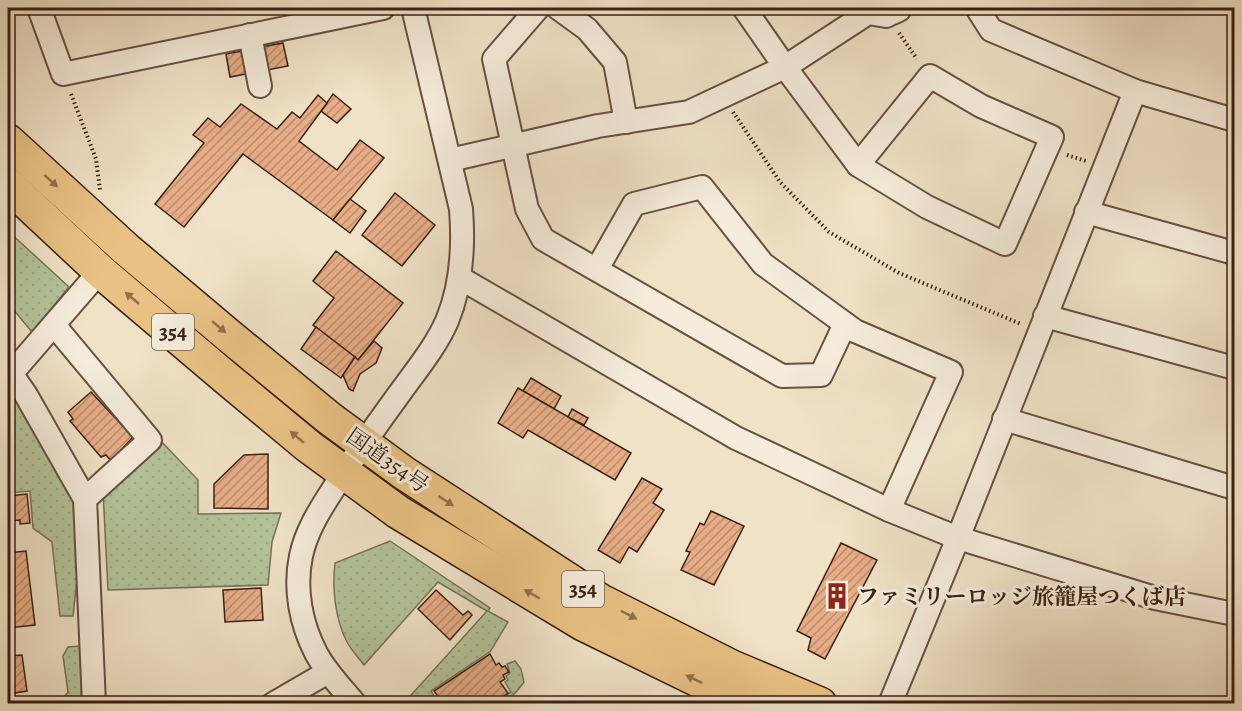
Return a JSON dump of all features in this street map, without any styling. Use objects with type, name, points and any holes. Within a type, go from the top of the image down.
[{"type":"highway","name":"国道354号","points":[[8,141],[135,256],[329,418],[404,473],[601,601],[732,667],[820,704]]},
{"type":"highway","name":"国道354号","points":[[8,185],[100,271],[275,418],[343,473],[398,512],[583,624],[747,704]]},
{"type":"street","points":[[39,8],[63,74],[383,8]]},
{"type":"street","points":[[356,704],[317,656],[303,620],[298,575],[301,556],[318,513],[343,473],[431,350],[446,323],[460,278],[462,218],[413,8]]},
{"type":"street","points":[[538,8],[494,59],[527,209],[543,238],[782,376],[820,375],[845,324]]},
{"type":"street","points":[[558,8],[586,28],[615,62],[626,122]]},
{"type":"street","points":[[744,8],[858,165],[927,207],[1005,244],[1052,137],[981,106],[930,76],[858,165]]},
{"type":"street","points":[[977,8],[991,30],[1135,91],[1234,120]]},
{"type":"street","points":[[450,160],[598,126],[689,112],[785,67],[880,11]]},
{"type":"street","points":[[250,35],[260,86]]},
{"type":"street","points":[[890,704],[1135,91]]},
{"type":"street","points":[[597,269],[634,204],[702,187],[763,264],[855,331],[951,372],[889,510]]},
{"type":"street","points":[[1086,212],[1234,254]]},
{"type":"street","points":[[94,704],[85,499],[26,395],[9,375],[100,271]]},
{"type":"street","points":[[460,278],[736,438],[889,510],[958,538],[1155,598],[1234,614]]},
{"type":"street","points":[[1042,323],[1234,368]]},
{"type":"street","points":[[54,325],[150,440],[85,499]]},
{"type":"street","points":[[1004,419],[1234,488]]},
{"type":"street","points":[[273,704],[328,672]]},
{"type":"path","points":[[880,11],[930,76]]},
{"type":"path","points":[[63,74],[96,159],[101,194]]},
{"type":"path","points":[[723,97],[780,182],[829,232],[899,273],[1042,323]]},
{"type":"path","points":[[1046,149],[1105,166]]},
{"type":"green space","points":[[8,231],[69,287],[32,332],[8,303]]},
{"type":"green space","points":[[10,402],[18,402],[74,499],[77,579],[73,616],[60,616],[52,542],[33,528],[30,491],[8,493],[8,406]]},
{"type":"green space","points":[[159,439],[198,480],[198,514],[281,513],[272,542],[268,585],[108,590],[103,491]]},
{"type":"green space","points":[[390,541],[490,608],[488,611],[508,622],[490,652],[431,691],[438,703],[404,703],[487,611],[438,582],[364,665],[349,645],[337,613],[334,593],[335,563]]},
{"type":"green space","points":[[81,646],[85,703],[59,704],[68,692],[63,656],[68,647]]},
{"type":"green space","points":[[515,661],[521,669],[524,682],[504,702],[495,703],[511,692],[505,682],[508,680],[506,676],[510,673],[507,664]]},
{"type":"building","points":[[283,43],[288,66],[230,77],[226,54]]},
{"type":"building","points":[[333,94],[351,109],[337,123],[321,111]]},
{"type":"building","points":[[318,95],[327,103],[299,141],[337,170],[360,140],[384,158],[333,220],[243,154],[184,227],[155,204],[204,143],[193,135],[208,118],[220,127],[241,104],[277,129],[292,112],[300,118]]},
{"type":"building","points":[[395,193],[435,225],[402,266],[362,235]]},
{"type":"building","points":[[350,199],[366,211],[350,233],[333,220]]},
{"type":"building","points":[[336,251],[403,303],[358,360],[313,325],[334,298],[313,281]]},
{"type":"building","points":[[316,327],[355,357],[341,378],[301,349]]},
{"type":"building","points":[[374,341],[382,348],[376,363],[360,374],[353,391],[349,389],[343,375],[355,357],[358,360]]},
{"type":"building","points":[[531,378],[561,396],[554,409],[523,391]]},
{"type":"building","points":[[518,388],[631,453],[615,480],[528,430],[523,438],[498,423]]},
{"type":"building","points":[[91,392],[133,437],[111,461],[106,455],[101,457],[70,421],[73,419],[68,412]]},
{"type":"building","points":[[572,409],[588,418],[584,425],[568,417]]},
{"type":"building","points":[[268,454],[268,509],[214,508],[214,484],[244,455]]},
{"type":"building","points":[[642,478],[662,489],[653,503],[664,510],[637,552],[629,547],[620,563],[598,550]]},
{"type":"building","points":[[27,494],[30,523],[20,524],[20,520],[8,521],[8,496]]},
{"type":"building","points":[[711,511],[744,526],[714,585],[681,570],[690,552],[686,551],[700,523],[704,525]]},
{"type":"building","name":"ファミリーロッジ旅籠屋つくば店","points":[[841,543],[877,560],[825,659],[808,650],[811,638],[797,631]]},
{"type":"building","points":[[26,551],[35,625],[8,628],[8,553]]},
{"type":"building","points":[[261,588],[263,620],[225,622],[223,590]]},
{"type":"building","points":[[436,590],[463,615],[468,611],[472,615],[450,640],[418,609]]},
{"type":"building","points":[[490,654],[496,665],[499,663],[502,667],[505,666],[509,672],[503,675],[505,679],[500,682],[508,693],[492,704],[442,704],[434,691]]},
{"type":"building","points":[[22,655],[27,691],[8,694],[8,656]]},
{"type":"place","name":"ファミリーロッジ旅籠屋つくば店","points":[[837,596]]}]
